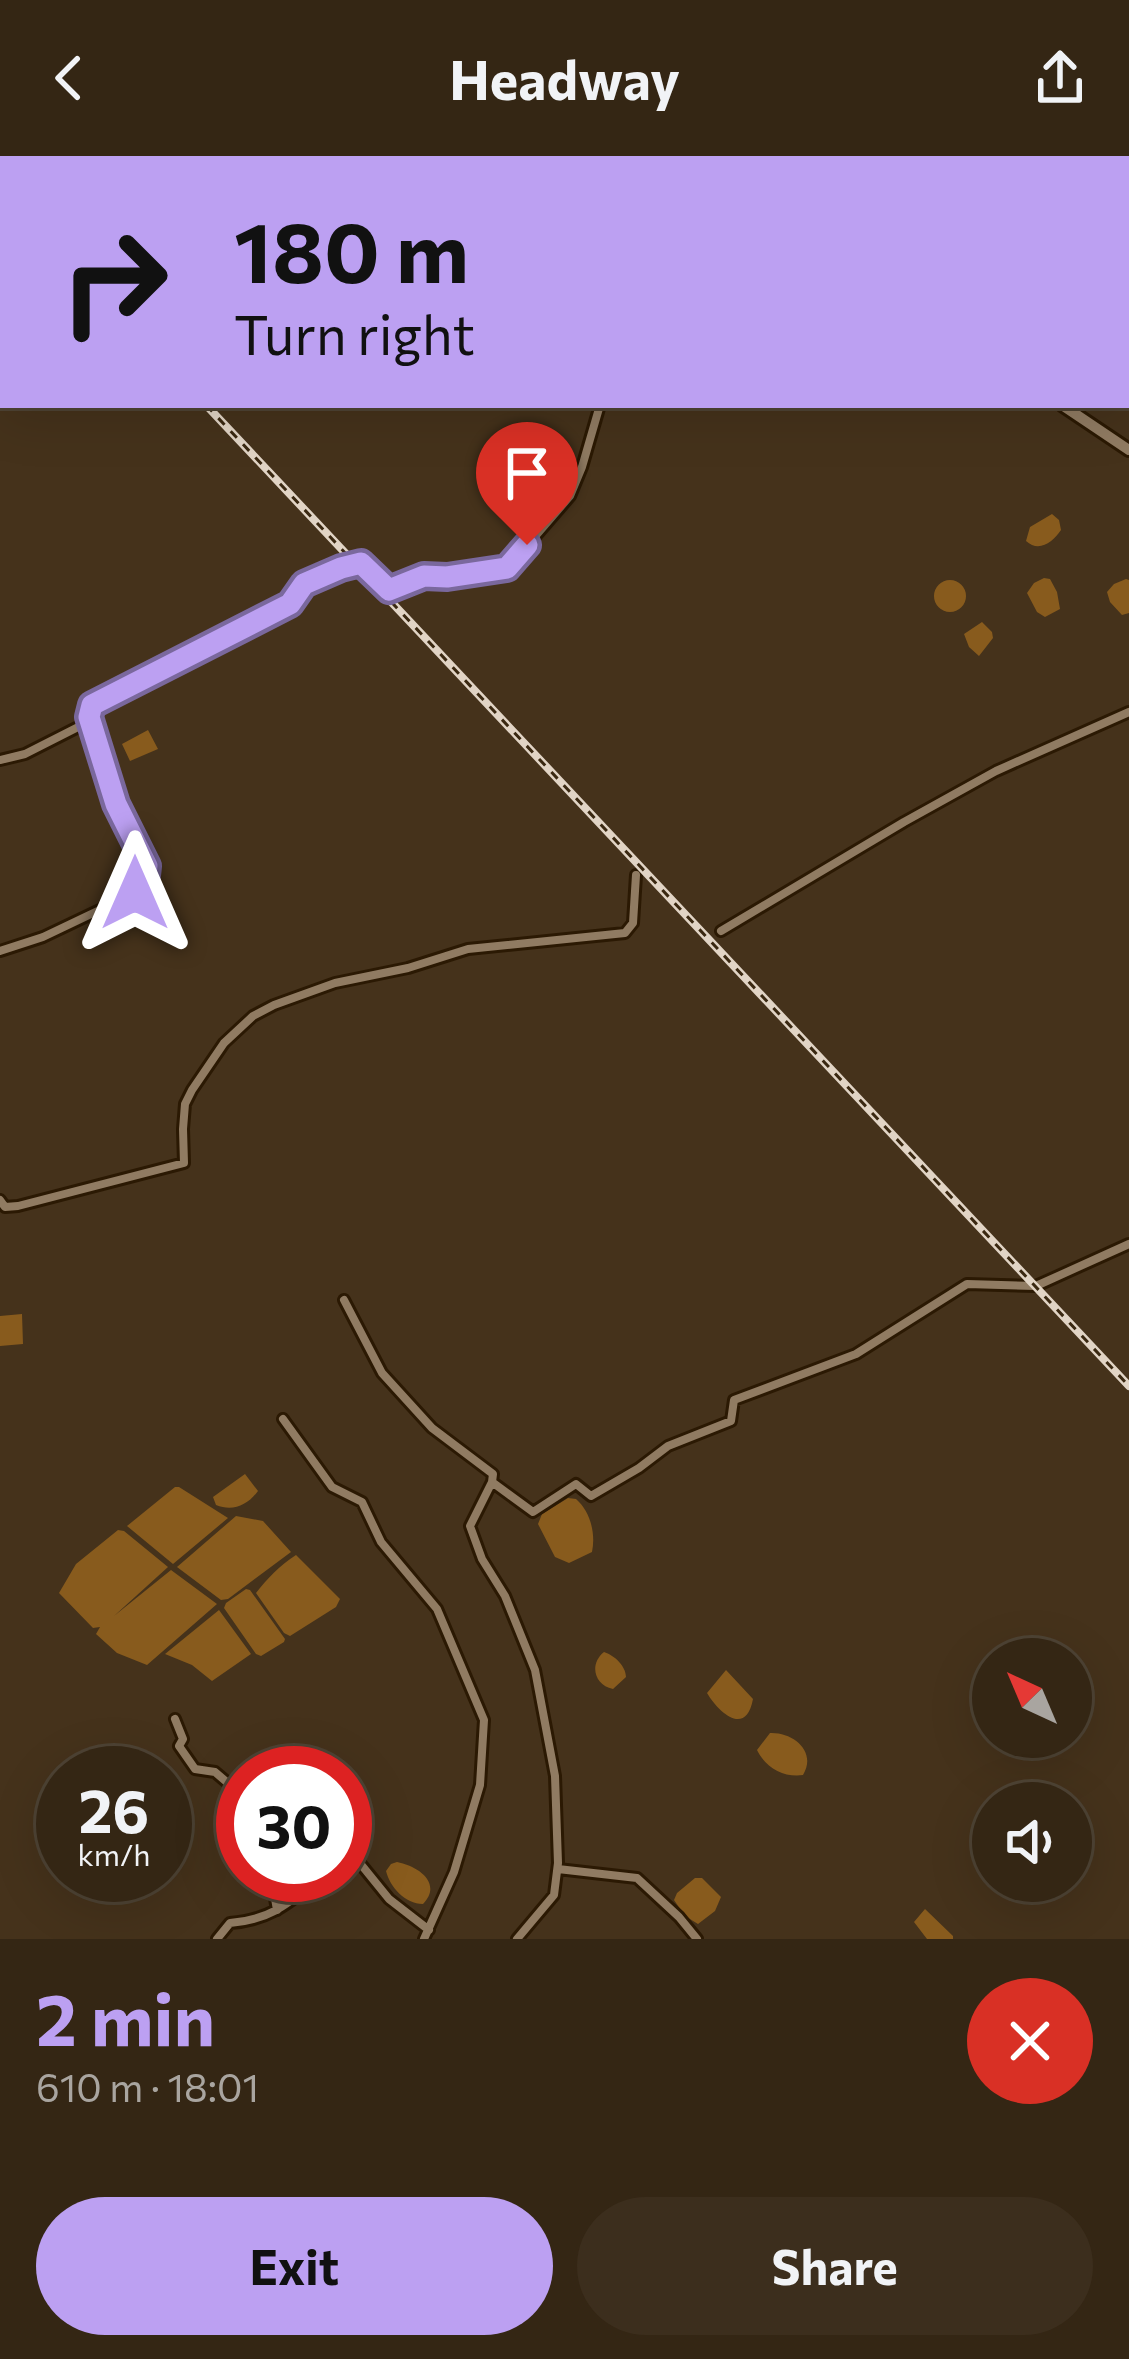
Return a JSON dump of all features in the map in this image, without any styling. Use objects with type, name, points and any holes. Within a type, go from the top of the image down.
[{"type":"main road","points":[[1066,408],[1129,450]]},
{"type":"street","points":[[0,951],[59,930],[145,884],[147,866],[116,804],[90,708],[290,604],[304,584],[341,568],[361,563],[392,590],[424,576],[447,577],[511,566],[570,496],[599,408]]},
{"type":"street","points":[[722,931],[996,771],[1129,712]]},
{"type":"street","points":[[0,760],[25,754],[90,721]]},
{"type":"street","points":[[0,1199],[5,1207],[18,1206],[184,1163],[185,1104],[224,1043],[253,1016],[335,983],[468,949],[625,933],[633,923],[636,875]]},
{"type":"street","points":[[492,1482],[533,1512],[576,1484],[591,1496],[668,1446],[730,1421],[734,1400],[856,1354],[968,1284],[1036,1286],[1129,1244]]},
{"type":"street","points":[[344,1300],[382,1373],[432,1428],[493,1474],[470,1526],[535,1670],[555,1776],[558,1869],[554,1895],[517,1939]]},
{"type":"street","points":[[284,1420],[332,1487],[362,1502],[381,1542],[437,1609],[484,1720],[480,1785],[454,1872],[427,1935],[372,1878]]},
{"type":"street","points":[[175,1719],[183,1739],[179,1746],[195,1768],[216,1773]]},
{"type":"street","points":[[558,1869],[637,1878],[698,1939]]},
{"type":"street","points":[[276,1902],[277,1910]]},
{"type":"street","points":[[217,1939],[230,1923],[250,1922],[293,1902]]},
{"type":"shaded area","points":[[551,479],[565,494],[537,525],[527,510],[526,497],[533,486]]},
{"type":"shaded area","points":[[1052,514],[1061,530],[1054,538],[1041,546],[1026,541],[1030,527]]},
{"type":"shaded area","points":[[1044,578],[1050,579],[1057,592],[1060,609],[1045,617],[1027,593]]},
{"type":"shaded area","points":[[1126,579],[1129,613],[1122,615],[1107,592]]},
{"type":"shaded area","points":[[950,580],[961,585],[966,596],[961,607],[950,612],[939,607],[934,596],[939,585]]},
{"type":"shaded area","points":[[982,622],[993,638],[979,656],[964,634]]},
{"type":"shaded area","points":[[148,730],[158,749],[130,761],[122,744]]},
{"type":"shaded area","points":[[22,1314],[23,1344],[0,1346],[0,1316]]},
{"type":"shaded area","points":[[245,1474],[258,1491],[254,1496],[234,1507],[216,1505],[213,1497]]},
{"type":"shaded area","points":[[175,1487],[228,1518],[173,1564],[127,1526]]},
{"type":"shaded area","points":[[568,1498],[576,1499],[585,1510],[593,1537],[592,1552],[569,1563],[555,1557],[538,1524],[542,1514]]},
{"type":"shaded area","points":[[236,1516],[263,1521],[291,1552],[221,1600],[177,1567]]},
{"type":"shaded area","points":[[118,1530],[168,1567],[114,1616],[171,1570],[217,1604],[147,1665],[117,1653],[96,1634],[100,1627],[93,1628],[59,1593],[76,1564]]},
{"type":"shaded area","points":[[296,1555],[340,1599],[336,1607],[290,1636],[256,1593]]},
{"type":"shaded area","points":[[246,1589],[285,1639],[261,1656],[224,1608]]},
{"type":"shaded area","points":[[219,1610],[251,1654],[212,1681],[192,1665],[165,1654]]},
{"type":"shaded area","points":[[604,1652],[619,1662],[626,1677],[613,1689],[596,1674],[596,1662]]},
{"type":"shaded area","points":[[726,1670],[753,1699],[750,1710],[739,1719],[725,1714],[707,1693]]},
{"type":"shaded area","points":[[770,1733],[801,1745],[807,1759],[803,1775],[782,1773],[760,1756],[757,1750]]},
{"type":"shaded area","points":[[397,1862],[413,1867],[429,1883],[423,1904],[404,1898],[391,1883],[386,1871]]},
{"type":"shaded area","points":[[695,1878],[702,1878],[721,1897],[715,1911],[698,1924],[674,1900]]},
{"type":"shaded area","points":[[925,1909],[953,1939],[927,1939],[914,1922]]},
{"type":"railway","points":[[209,408],[1129,1386]]},
{"type":"route","points":[[135,893],[145,884],[147,866],[110,791],[89,717],[92,705],[290,604],[304,584],[354,563],[361,563],[392,590],[424,576],[507,568],[527,545]]}]
